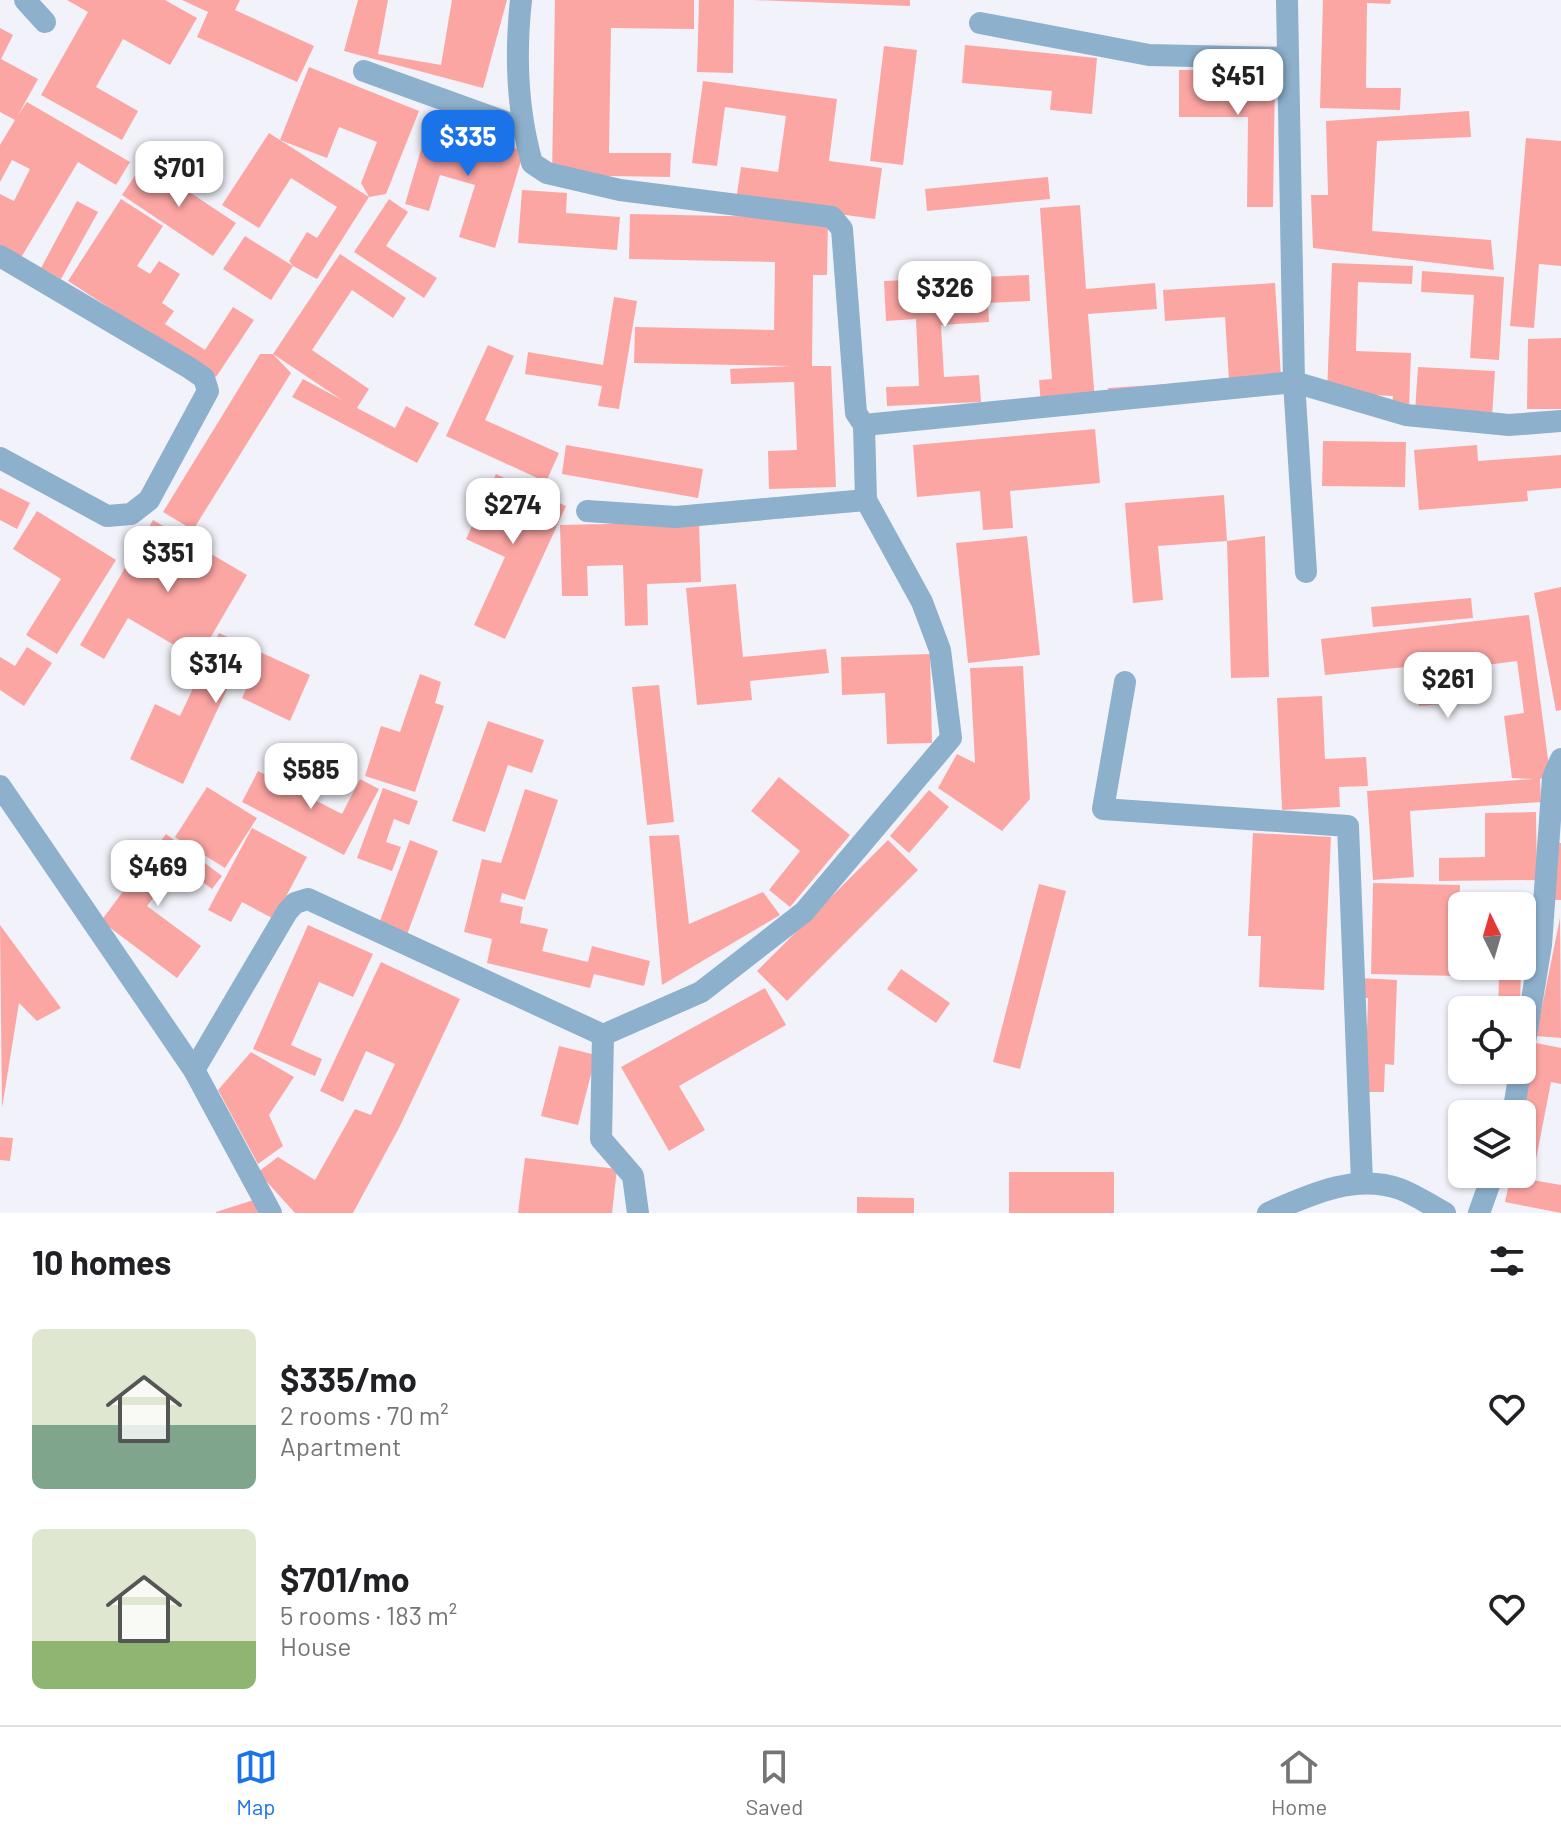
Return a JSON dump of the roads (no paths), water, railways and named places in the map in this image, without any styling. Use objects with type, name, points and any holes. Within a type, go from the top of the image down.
[{"type":"street","points":[[25,0],[45,22]]},
{"type":"street","points":[[194,1070],[287,912],[295,903],[308,899],[603,1035],[701,992],[804,912],[951,738],[940,650],[922,602],[866,500],[864,425],[856,413],[842,229],[832,217],[620,190],[547,173],[532,163],[522,128],[517,43],[521,0]]},
{"type":"street","points":[[1287,0],[1294,382],[1306,572]]},
{"type":"street","points":[[980,23],[1149,55],[1288,58]]},
{"type":"street","points":[[364,71],[522,128]]},
{"type":"street","points":[[0,256],[188,367],[204,378],[208,391],[149,500],[131,514],[107,516],[0,458]]},
{"type":"street","points":[[864,425],[1294,382],[1406,415],[1509,425],[1561,421]]},
{"type":"street","points":[[587,511],[676,517],[866,500]]},
{"type":"street","points":[[1125,682],[1103,809],[1348,826],[1362,1182]]},
{"type":"street","points":[[1515,1100],[1541,945],[1553,778],[1561,759]]},
{"type":"street","points":[[0,786],[194,1070],[271,1213]]},
{"type":"street","points":[[603,1035],[601,1139],[633,1176],[638,1213]]},
{"type":"street","points":[[1268,1213],[1314,1193],[1362,1182],[1400,1189],[1445,1213]]},
{"type":"street","points":[[1479,1213],[1488,1188]]}]
